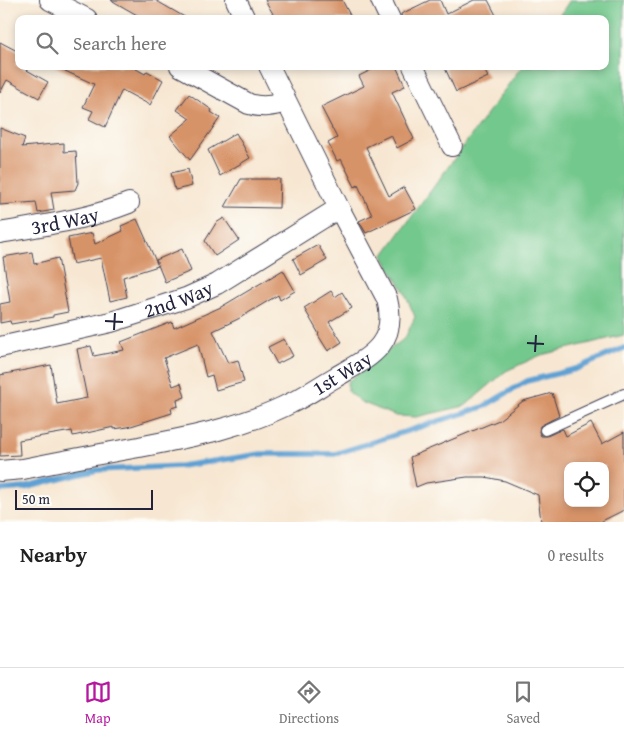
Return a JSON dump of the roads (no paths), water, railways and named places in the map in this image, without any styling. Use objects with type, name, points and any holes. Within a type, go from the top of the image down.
[{"type":"street","points":[[50,0],[79,15]]},
{"type":"street","points":[[236,0],[243,15]]},
{"type":"street","points":[[381,0],[388,15]]},
{"type":"street","points":[[187,70],[249,104],[260,107],[286,102]]},
{"type":"street","name":"1st Way","points":[[0,471],[33,467],[218,431],[291,403],[377,351],[389,327],[391,312],[387,299],[339,208],[271,70]]},
{"type":"street","points":[[415,70],[452,146]]},
{"type":"street","name":"3rd Way","points":[[0,233],[81,219],[102,214],[129,203]]},
{"type":"street","name":"2nd Way","points":[[0,348],[111,322],[186,298],[217,284],[339,208]]},
{"type":"lane","points":[[545,430],[624,394]]},
{"type":"waterway","points":[[0,490],[24,488],[97,470],[181,466],[261,454],[335,454],[483,407],[527,381],[576,369],[624,348]]}]
